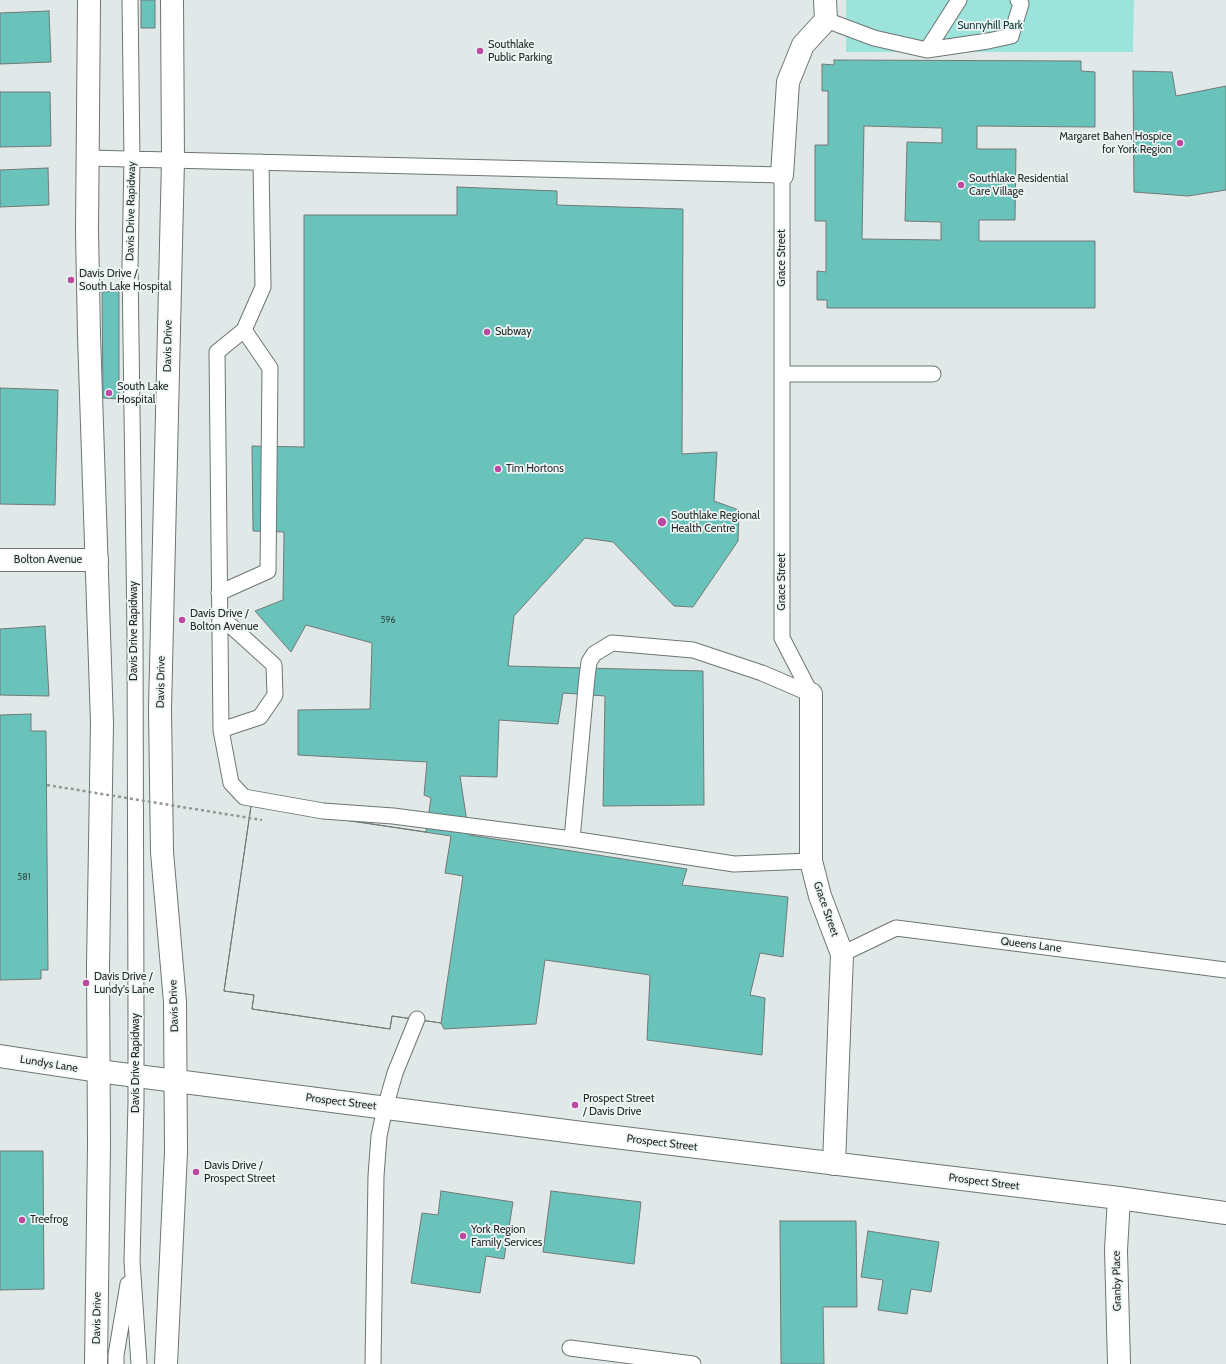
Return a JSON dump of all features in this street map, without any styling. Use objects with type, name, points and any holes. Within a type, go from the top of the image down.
[{"type":"main road","name":"Davis Drive","points":[[89,0],[87,158],[89,327],[102,723],[98,966],[96,1364]]},
{"type":"main road","name":"Davis Drive","points":[[166,1364],[176,1152],[175,1002],[162,852],[160,709],[173,160],[172,0]]},
{"type":"main road","name":"Grace Street","points":[[782,175],[788,82],[803,45],[826,10]]},
{"type":"main road","name":"Bolton Avenue","points":[[0,560],[97,560]]},
{"type":"main road","name":"Grace Street","points":[[811,694],[811,861],[820,896],[842,954],[834,1164]]},
{"type":"main road","name":"Lundys Lane","points":[[0,1056],[98,1071]]},
{"type":"main road","name":"Prospect Street","points":[[98,1071],[175,1082],[834,1164],[1119,1198],[1226,1213]]},
{"type":"main road","name":"Granby Place","points":[[1119,1198],[1116,1250],[1119,1364]]},
{"type":"lane","name":"Davis Drive Rapidway","points":[[130,0],[132,159],[130,266],[135,639],[136,1076],[132,1261],[139,1364]]},
{"type":"lane","points":[[927,50],[959,0]]},
{"type":"lane","points":[[826,10],[874,38],[927,50],[1011,36],[1021,4],[1018,0]]},
{"type":"lane","points":[[87,158],[782,175]]},
{"type":"lane","points":[[261,162],[263,287],[244,330],[217,352],[221,730],[230,783],[244,797],[323,810],[393,816],[572,839],[734,864],[811,861]]},
{"type":"lane","name":"Grace Street","points":[[782,175],[782,638],[811,694]]},
{"type":"lane","points":[[219,593],[268,571],[270,368],[244,330]]},
{"type":"lane","points":[[782,374],[933,374]]},
{"type":"lane","points":[[220,616],[274,664],[275,695],[260,717],[221,730]]},
{"type":"lane","points":[[572,839],[586,677],[589,662],[594,654],[612,643],[693,650],[762,673],[811,694]]},
{"type":"lane","name":"Queens Lane","points":[[842,954],[896,928],[1226,970]]},
{"type":"lane","points":[[373,1364],[376,1176],[378,1144],[385,1108],[395,1073],[416,1019]]},
{"type":"lane","name":"Davis Drive Rapidway","points":[[116,1364],[116,1355],[132,1261]]},
{"type":"lane","points":[[570,1348],[693,1364]]},
{"type":"path","points":[[47,785],[262,820]]},
{"type":"green space","name":"Sunnyhill Park","points":[[846,0],[1134,0],[1133,52],[846,52]]},
{"type":"building","points":[[141,0],[155,0],[155,28],[141,28]]},
{"type":"building","points":[[49,11],[51,62],[0,64],[0,13]]},
{"type":"building","name":"Southlake Residential Care Village","points":[[834,60],[1081,61],[1081,71],[1095,72],[1095,127],[977,126],[977,149],[1016,149],[1015,220],[979,220],[979,241],[1095,241],[1095,308],[827,308],[827,300],[817,300],[817,271],[826,272],[826,221],[815,221],[815,145],[828,145],[828,91],[822,91],[822,64],[834,65]],"holes":[[[864,126],[942,128],[942,143],[907,142],[905,221],[941,222],[941,240],[862,239]]]},
{"type":"building","name":"Margaret Bahen Hospice for York Region","points":[[1133,71],[1172,72],[1176,96],[1226,86],[1226,190],[1188,196],[1134,192]]},
{"type":"building","points":[[0,92],[50,92],[51,146],[0,147]]},
{"type":"building","points":[[48,168],[49,205],[0,207],[0,170]]},
{"type":"building","name":"Southlake Regional Health Centre","points":[[457,187],[557,191],[557,205],[683,209],[682,454],[717,452],[714,501],[739,510],[738,541],[693,607],[674,606],[613,542],[585,538],[514,616],[508,666],[703,671],[704,805],[603,806],[605,696],[563,693],[558,724],[499,720],[497,777],[460,776],[469,835],[687,869],[682,885],[788,897],[783,957],[760,953],[750,995],[765,998],[762,1055],[647,1040],[650,975],[545,960],[536,1024],[444,1029],[441,1023],[392,1016],[390,1029],[252,1009],[254,995],[224,991],[251,806],[426,832],[431,798],[424,795],[427,762],[298,755],[298,710],[370,709],[372,643],[306,625],[291,652],[255,611],[283,600],[284,532],[253,531],[252,446],[304,447],[304,215],[457,215]]},
{"type":"building","points":[[119,291],[119,399],[103,398],[102,292]]},
{"type":"building","points":[[0,388],[58,390],[55,505],[0,504]]},
{"type":"building","points":[[45,626],[49,696],[0,695],[0,629]]},
{"type":"building","points":[[31,714],[31,731],[46,731],[48,970],[41,970],[41,979],[0,980],[0,715]]},
{"type":"building","points":[[251,806],[451,836],[445,873],[463,876],[441,1023],[392,1016],[390,1029],[252,1009],[254,995],[224,991]]},
{"type":"building","name":"Treefrog","points":[[0,1151],[43,1151],[44,1289],[0,1290]]},
{"type":"building","name":"York Region Family Services","points":[[441,1191],[513,1202],[504,1259],[486,1256],[480,1293],[411,1283],[422,1213],[438,1215]]},
{"type":"building","points":[[551,1191],[641,1202],[634,1264],[543,1252]]},
{"type":"building","points":[[780,1221],[856,1221],[857,1307],[823,1307],[824,1364],[781,1364]]},
{"type":"building","points":[[868,1231],[939,1242],[931,1292],[911,1289],[907,1314],[878,1310],[883,1280],[861,1277]]},
{"type":"place","name":"Southlake Public Parking","points":[[480,51]]},
{"type":"place","name":"Margaret Bahen Hospice for York Region","points":[[1180,143]]},
{"type":"place","name":"Southlake Residential Care Village","points":[[961,185]]},
{"type":"place","name":"Davis Drive / South Lake Hospital","points":[[71,280]]},
{"type":"place","name":"Subway","points":[[487,332]]},
{"type":"place","name":"South Lake Hospital","points":[[109,393]]},
{"type":"place","name":"Tim Hortons","points":[[498,469]]},
{"type":"place","name":"Southlake Regional Health Centre","points":[[662,522]]},
{"type":"place","name":"Davis Drive / Bolton Avenue","points":[[182,620]]},
{"type":"place","name":"Davis Drive / Lundy's Lane","points":[[86,983]]},
{"type":"place","name":"Prospect Street / Davis Drive","points":[[575,1105]]},
{"type":"place","name":"Davis Drive / Prospect Street","points":[[196,1172]]},
{"type":"place","name":"Treefrog","points":[[22,1220]]},
{"type":"place","name":"York Region Family Services","points":[[463,1236]]}]
